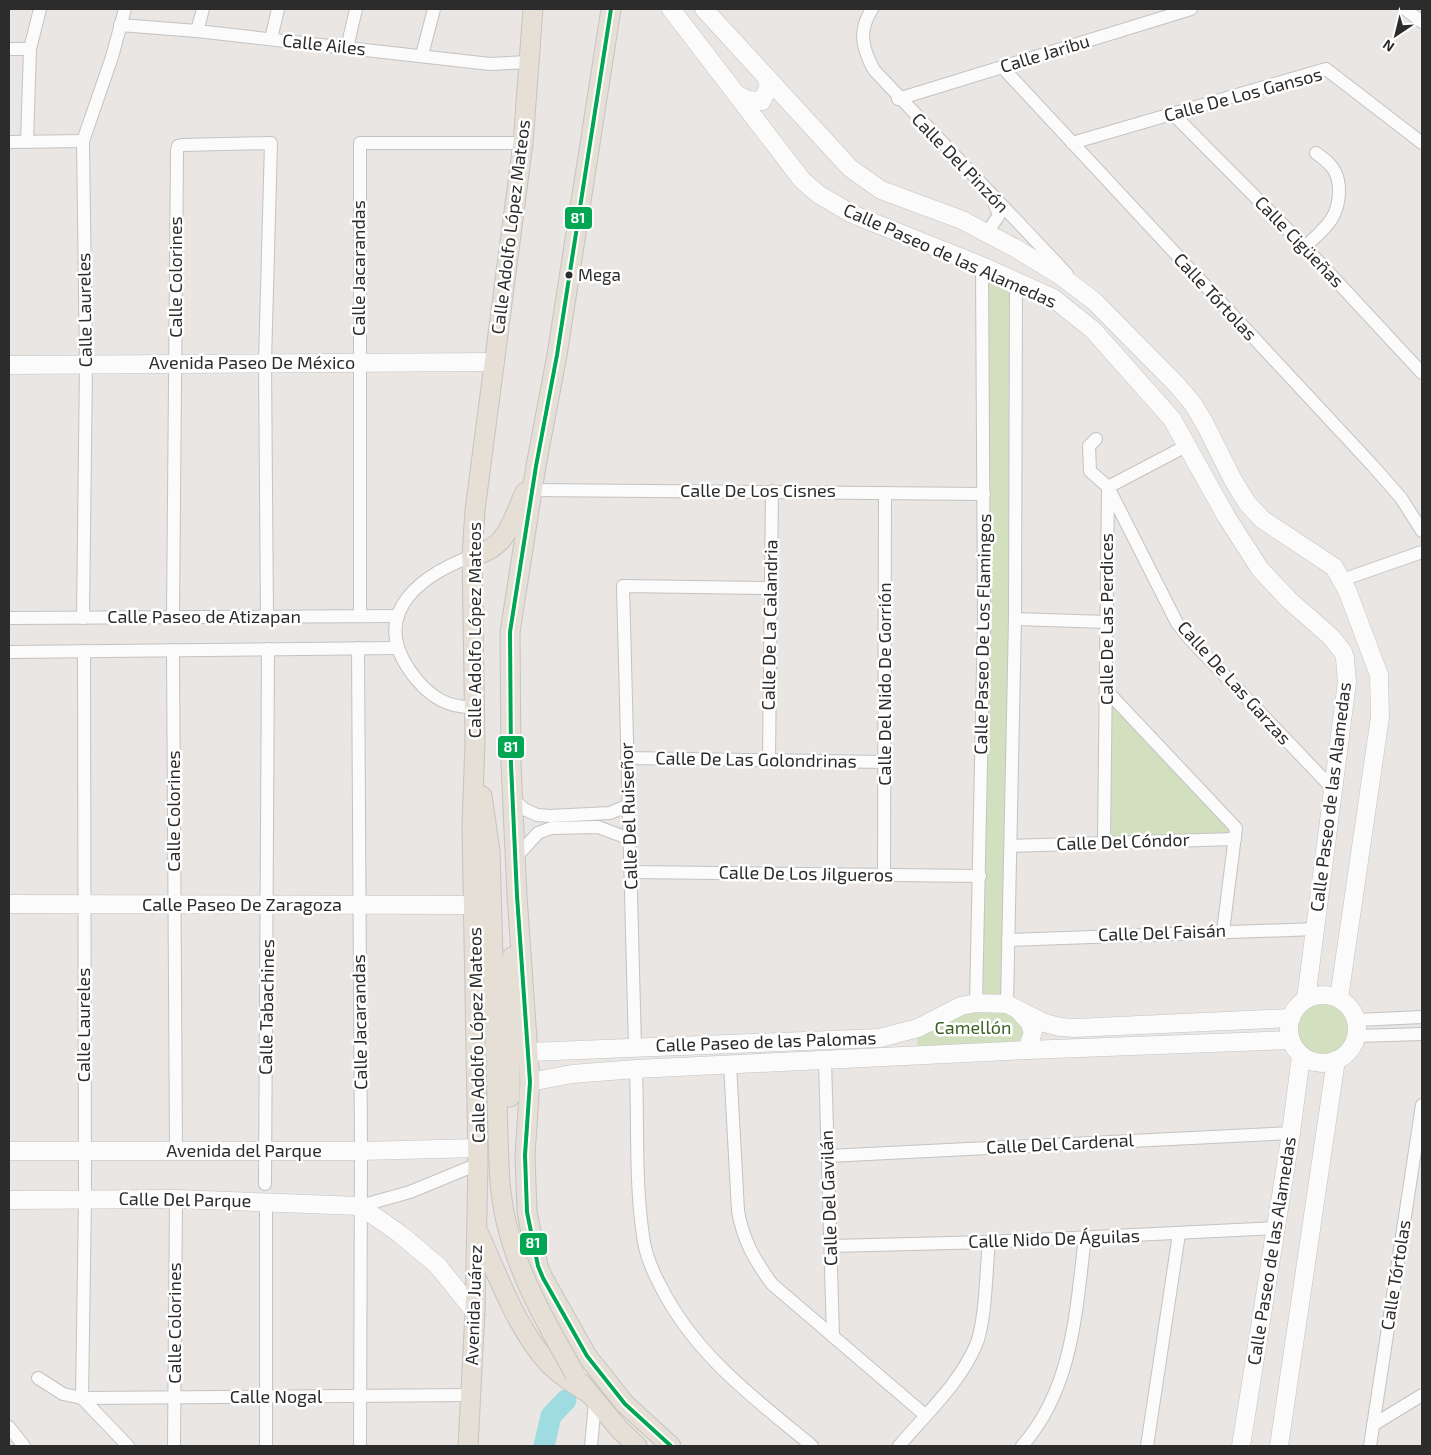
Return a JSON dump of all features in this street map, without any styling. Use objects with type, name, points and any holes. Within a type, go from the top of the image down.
[{"type":"main road","points":[[598,9],[606,33]]},
{"type":"main road","name":"Calle Adolfo López Mateos","points":[[610,9],[557,355],[536,466],[510,632],[517,896],[530,1082],[525,1155],[527,1212],[538,1266],[560,1313],[586,1356],[625,1404],[671,1446]]},
{"type":"main road","name":"Calle Adolfo López Mateos","points":[[478,1156],[472,826],[475,743],[472,556],[475,510],[523,143],[528,62],[534,12]]},
{"type":"main road","points":[[472,556],[487,553],[501,541],[536,466]]},
{"type":"main road","points":[[475,743],[490,851],[499,1178],[507,1225],[525,1279],[541,1315],[575,1374],[592,1398],[637,1446]]},
{"type":"main road","points":[[478,1156],[495,1150],[505,1136],[509,1122],[510,988],[517,896]]},
{"type":"main road","name":"Avenida Juárez","points":[[467,1446],[475,1312],[478,1156]]},
{"type":"main road","points":[[476,1229],[521,1324],[543,1356],[565,1378],[592,1398]]},
{"type":"main road","points":[[500,1278],[505,1265],[518,1258],[525,1258],[538,1266]]},
{"type":"street","points":[[27,142],[30,49],[40,9]]},
{"type":"street","name":"Calle Laureles","points":[[82,618],[86,364],[83,140],[112,57],[124,9]]},
{"type":"street","points":[[197,31],[202,9]]},
{"type":"street","points":[[271,40],[278,9]]},
{"type":"street","points":[[346,48],[356,9]]},
{"type":"street","points":[[422,56],[434,9]]},
{"type":"street","points":[[606,33],[621,9]]},
{"type":"street","name":"Calle Paseo de las Alamedas","points":[[671,9],[802,180],[818,194],[852,214],[982,266],[1053,298],[1093,330],[1152,394],[1172,419],[1226,516],[1260,569],[1278,590],[1330,636],[1345,658],[1347,682],[1306,999]]},
{"type":"street","name":"Calle Paseo de las Alamedas","points":[[704,9],[766,78],[863,179],[889,194],[954,217],[987,233],[1042,264],[1094,301],[1177,385],[1193,404],[1247,503],[1263,520],[1334,567],[1342,580],[1379,675],[1380,717],[1339,998]]},
{"type":"street","name":"Calle Del Pinzón","points":[[872,9],[864,21],[862,39],[865,54],[874,70],[991,196],[1094,301]]},
{"type":"street","name":"Calle Jaribu","points":[[898,98],[1191,9]]},
{"type":"street","points":[[1405,9],[1422,22]]},
{"type":"street","name":"Calle Ailes","points":[[120,25],[197,31],[490,64],[528,62]]},
{"type":"street","points":[[9,49],[30,49]]},
{"type":"street","name":"Calle Tórtolas","points":[[1002,67],[1373,466],[1401,498],[1422,531]]},
{"type":"street","name":"Calle De Los Gansos","points":[[1072,143],[1326,69],[1422,143]]},
{"type":"street","points":[[738,95],[748,100],[762,101],[768,88],[766,78]]},
{"type":"street","name":"Calle Cigüeñas","points":[[1173,114],[1304,247],[1422,373]]},
{"type":"street","points":[[9,142],[83,140]]},
{"type":"street","name":"Calle Colorines","points":[[173,617],[178,146],[271,143],[265,362]]},
{"type":"street","name":"Calle Jacarandas","points":[[360,616],[358,362],[360,143],[523,143]]},
{"type":"street","points":[[1304,247],[1332,220],[1339,202],[1338,184],[1333,166],[1316,153]]},
{"type":"street","points":[[987,233],[999,215],[991,196]]},
{"type":"street","name":"Calle Paseo De Los Flamingos","points":[[976,1003],[980,876],[984,494],[982,266]]},
{"type":"street","name":"Calle Paseo De Los Flamingos","points":[[1013,1007],[1008,940],[1015,619],[1016,281]]},
{"type":"street","points":[[265,362],[266,616]]},
{"type":"street","name":"Avenida Paseo De México","points":[[9,365],[495,362]]},
{"type":"street","name":"Calle De Las Garzas","points":[[1096,440],[1089,446],[1090,471],[1108,487],[1177,623],[1196,646],[1332,788]]},
{"type":"street","points":[[1108,487],[1188,445]]},
{"type":"street","name":"Calle De Las Perdices","points":[[1104,842],[1108,487]]},
{"type":"street","name":"Calle De Los Cisnes","points":[[532,490],[984,494]]},
{"type":"street","name":"Calle De La Calandria","points":[[769,759],[772,491]]},
{"type":"street","name":"Calle Del Nido De Gorrión","points":[[884,875],[885,493]]},
{"type":"street","points":[[1226,516],[1247,503]]},
{"type":"street","points":[[1342,580],[1422,552]]},
{"type":"street","points":[[472,556],[448,565],[422,582],[411,592],[398,616],[394,632],[396,648],[407,667],[421,685],[440,699],[456,707],[473,707]]},
{"type":"street","name":"Calle Del Ruiseñor","points":[[635,1047],[623,586],[770,588]]},
{"type":"street","name":"Calle Paseo de Atizapan","points":[[9,618],[398,616]]},
{"type":"street","points":[[1015,619],[1106,622]]},
{"type":"street","name":"Calle Jacarandas","points":[[358,648],[361,1151],[360,1446]]},
{"type":"street","name":"Calle Paseo de Atizapan","points":[[9,652],[396,648]]},
{"type":"street","name":"Calle Tabachines","points":[[266,1446],[265,1150],[268,905],[268,649]]},
{"type":"street","points":[[1345,658],[1370,649]]},
{"type":"street","name":"Calle Colorines","points":[[173,650],[176,1151]]},
{"type":"street","name":"Calle Laureles","points":[[82,1398],[85,1199],[84,651]]},
{"type":"street","points":[[1106,690],[1236,828],[1224,931]]},
{"type":"street","name":"Calle De Las Golondrinas","points":[[627,758],[884,762]]},
{"type":"street","points":[[513,799],[524,809],[537,815],[600,815],[629,805]]},
{"type":"street","points":[[537,815],[538,833]]},
{"type":"street","points":[[516,857],[538,833],[552,828],[598,827],[630,839]]},
{"type":"street","name":"Calle Del Cóndor","points":[[1011,846],[1235,839]]},
{"type":"street","name":"Calle De Los Jilgueros","points":[[631,872],[980,876]]},
{"type":"street","name":"Calle Paseo De Zaragoza","points":[[9,904],[474,905]]},
{"type":"street","name":"Calle Del Faisán","points":[[1008,940],[1316,929]]},
{"type":"street","points":[[1317,995],[1339,998],[1350,1007],[1357,1028],[1346,1054],[1326,1063],[1315,1062],[1301,1056],[1291,1040],[1290,1018],[1294,1011],[1306,999],[1317,995]]},
{"type":"street","name":"Calle Paseo de las Palomas","points":[[529,1052],[880,1038],[918,1028],[961,1006],[976,1003],[1013,1007],[1060,1027],[1075,1028],[1290,1018]]},
{"type":"street","points":[[1013,1007],[1029,1022],[1033,1032],[1027,1050]]},
{"type":"street","points":[[1357,1028],[1422,1017]]},
{"type":"street","points":[[918,1028],[917,1048],[927,1056]]},
{"type":"street","points":[[1357,1028],[1422,1034]]},
{"type":"street","name":"Calle Paseo de las Palomas","points":[[530,1082],[572,1074],[636,1069],[1027,1050],[1291,1040]]},
{"type":"street","points":[[569,1050],[561,1063],[563,1068],[572,1074]]},
{"type":"street","name":"Calle Paseo de las Alamedas","points":[[1241,1446],[1291,1133],[1301,1056]]},
{"type":"street","name":"Calle Paseo de las Alamedas","points":[[1279,1446],[1336,1060]]},
{"type":"street","name":"Calle Del Gavilán","points":[[825,1061],[832,1246],[833,1336]]},
{"type":"street","points":[[730,1064],[736,1196],[742,1234],[757,1263],[772,1284],[925,1415]]},
{"type":"street","points":[[636,1069],[643,1237],[652,1268],[672,1310],[697,1344],[732,1380],[812,1446]]},
{"type":"street","name":"Calle Tórtolas","points":[[1370,1446],[1422,1104]]},
{"type":"street","name":"Calle Del Cardenal","points":[[828,1156],[1291,1133]]},
{"type":"street","name":"Avenida del Parque","points":[[9,1151],[361,1151],[478,1156]]},
{"type":"street","name":"Calle Del Parque","points":[[9,1200],[176,1199],[266,1193],[360,1206],[410,1192],[478,1156]]},
{"type":"street","name":"Calle Colorines","points":[[174,1446],[176,1199]]},
{"type":"street","points":[[360,1206],[400,1234],[438,1266],[475,1312]]},
{"type":"street","name":"Calle Nido De Águilas","points":[[832,1246],[989,1242],[1276,1228]]},
{"type":"street","points":[[1147,1446],[1148,1429],[1179,1234]]},
{"type":"street","points":[[1022,1446],[1052,1404],[1066,1366],[1085,1237]]},
{"type":"street","points":[[899,1446],[962,1369],[976,1344],[981,1322],[989,1242]]},
{"type":"street","points":[[38,1378],[63,1394],[82,1398],[128,1446]]},
{"type":"street","name":"Calle Nogal","points":[[82,1398],[470,1395]]},
{"type":"street","points":[[1372,1425],[1422,1395]]},
{"type":"street","points":[[592,1398],[592,1446]]},
{"type":"street","points":[[9,1427],[24,1446]]},
{"type":"street","points":[[1137,1446],[1148,1429]]},
{"type":"green space","name":"Camellón","points":[[982,266],[1016,281],[1007,1004],[1029,1022],[1027,1050],[917,1048],[918,1028],[976,1003]]},
{"type":"green space","points":[[1106,690],[1236,828],[1235,839],[1105,841]]},
{"type":"green space","points":[[1323,995],[1336,998],[1347,1005],[1354,1016],[1357,1029],[1354,1042],[1347,1053],[1336,1060],[1323,1063],[1310,1060],[1299,1053],[1292,1042],[1289,1029],[1292,1016],[1299,1005],[1310,998]]},
{"type":"waterway","points":[[544,1446],[551,1416],[566,1400]]},
{"type":"transit line","name":"81","points":[[611,9],[557,355],[536,466],[510,632],[511,764],[517,896],[530,1082],[525,1155],[527,1212],[538,1266],[587,1356],[625,1404],[671,1446]]},
{"type":"place","name":"Mega","points":[[569,275]]}]
